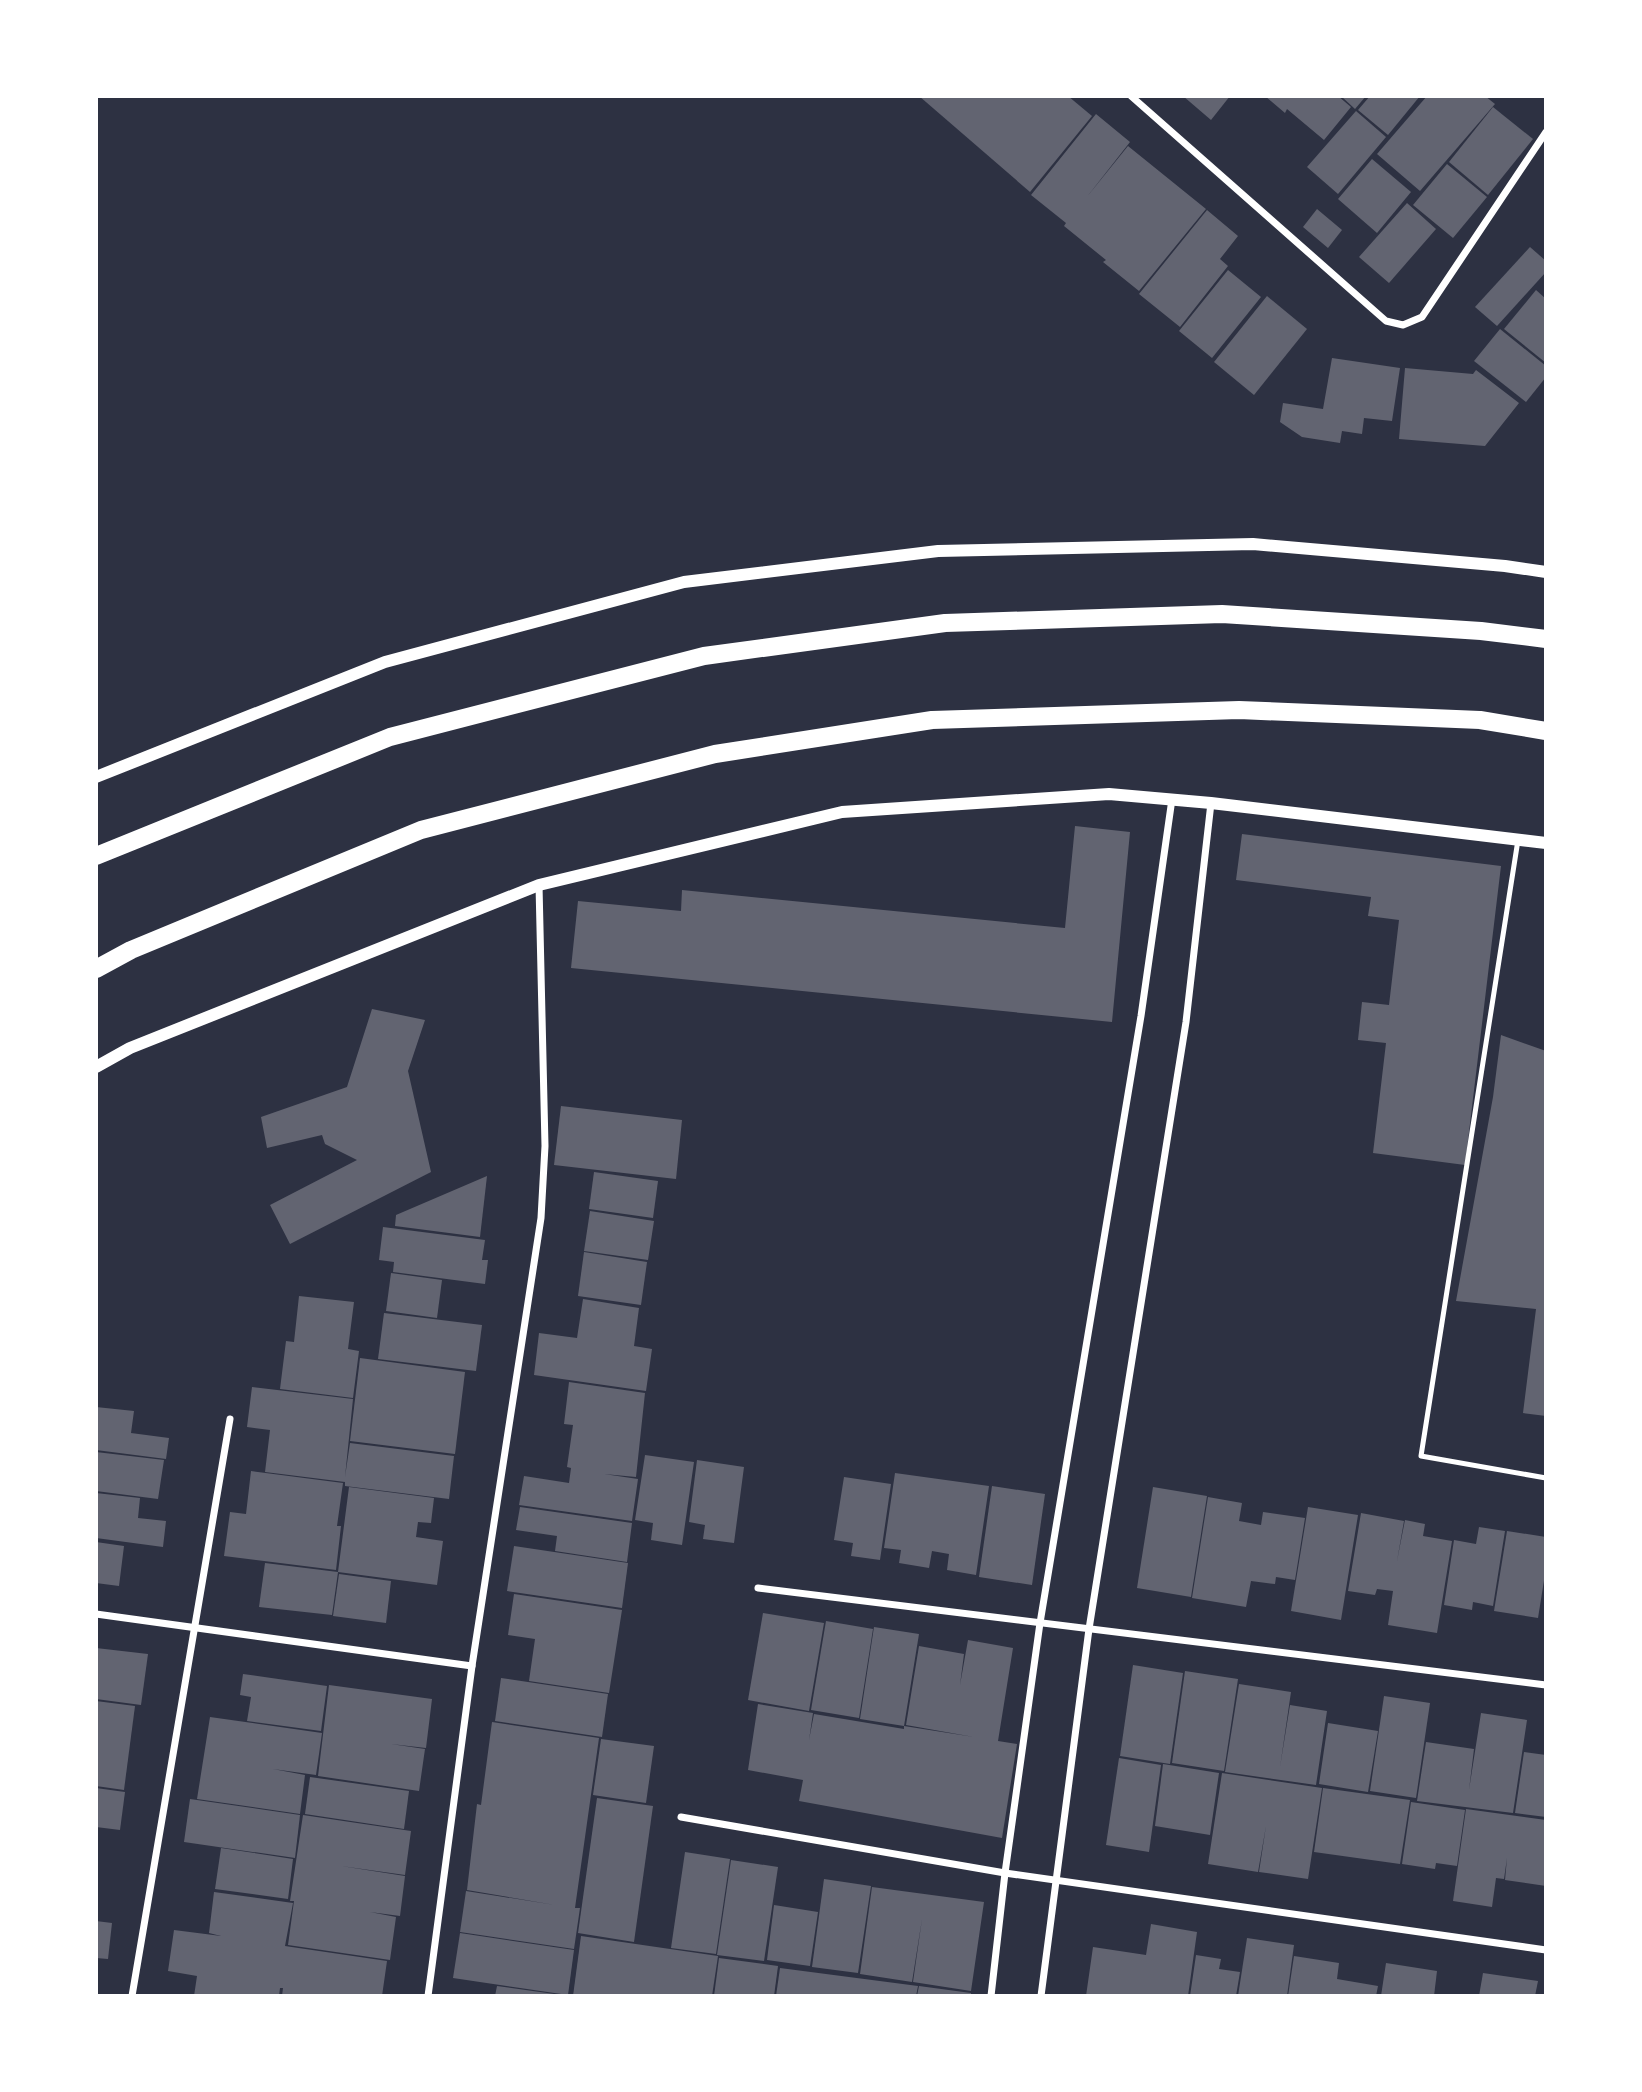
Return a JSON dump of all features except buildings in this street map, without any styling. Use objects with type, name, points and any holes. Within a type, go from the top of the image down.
[{"type":"main road","points":[[96,856],[390,737],[704,656],[945,623],[1222,614],[1481,631],[1546,639]]},
{"type":"main road","points":[[96,969],[131,950],[422,830],[715,754],[932,720],[1239,710],[1480,720],[1546,731]]},
{"type":"street","points":[[1131,96],[1386,321],[1403,325],[1422,317],[1546,132]]},
{"type":"street","points":[[96,777],[385,662],[684,582],[938,551],[1253,544],[1546,572]]},
{"type":"street","points":[[96,1067],[130,1048],[538,885],[842,812],[1109,794],[1211,803],[1546,843]]},
{"type":"street","points":[[991,1996],[1040,1623],[1141,1016],[1172,799]]},
{"type":"street","points":[[1041,1996],[1089,1629],[1186,1022],[1211,803]]},
{"type":"street","points":[[428,1996],[472,1665],[541,1219],[545,1146],[538,885]]},
{"type":"street","points":[[132,1996],[230,1419]]},
{"type":"street","points":[[758,1588],[1546,1685]]},
{"type":"street","points":[[96,1614],[472,1665]]},
{"type":"street","points":[[681,1817],[1006,1873],[1546,1950]]},
{"type":"lane","points":[[1518,840],[1421,1456],[1546,1478]]}]
